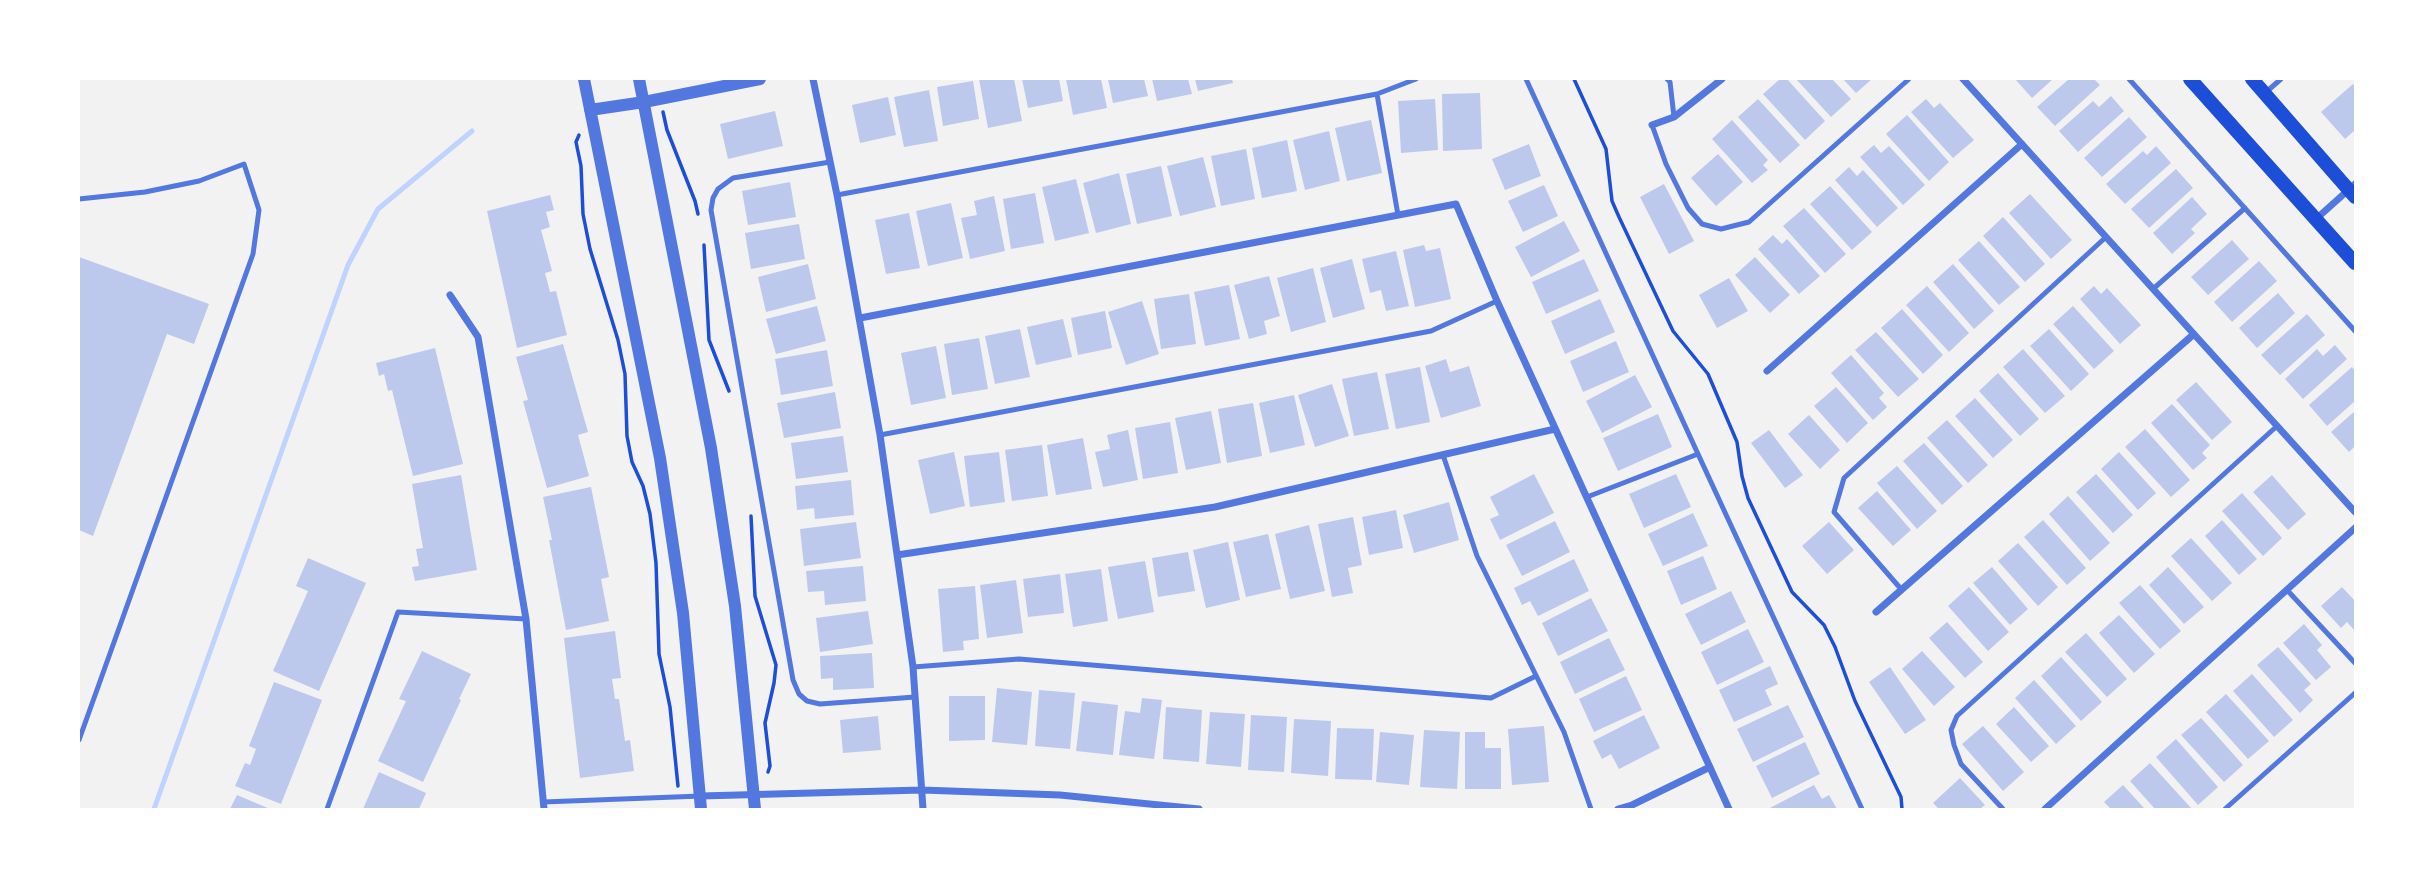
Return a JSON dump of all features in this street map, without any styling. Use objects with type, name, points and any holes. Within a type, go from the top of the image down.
[{"type":"main road","points":[[2190,79],[2355,263]]},
{"type":"main road","points":[[2252,79],[2353,190]]},
{"type":"street","points":[[584,79],[660,458],[682,613],[701,803],[770,793],[922,790],[1060,795],[1199,809]]},
{"type":"street","points":[[639,79],[711,448],[734,607],[755,809]]},
{"type":"street","points":[[590,110],[760,79]]},
{"type":"street","points":[[813,79],[880,435],[913,667],[923,809]]},
{"type":"street","points":[[1651,125],[1674,117],[1722,79]]},
{"type":"street","points":[[1963,79],[2355,512]]},
{"type":"street","points":[[1767,371],[2022,144]]},
{"type":"street","points":[[2316,219],[2353,190]]},
{"type":"street","points":[[860,318],[1456,204],[1497,301],[1729,809]]},
{"type":"street","points":[[450,295],[478,337],[526,619],[543,806]]},
{"type":"street","points":[[1876,612],[2194,334]]},
{"type":"street","points":[[897,555],[1214,507],[1555,429]]},
{"type":"street","points":[[2046,809],[2355,528]]},
{"type":"street","points":[[1618,809],[1632,805],[1710,767]]},
{"type":"lane","points":[[836,195],[1377,94],[1416,79]]},
{"type":"lane","points":[[1526,79],[1862,809]]},
{"type":"lane","points":[[1667,79],[1670,82],[1674,117]]},
{"type":"lane","points":[[1651,125],[1688,208],[1702,224],[1721,229],[1749,222],[1909,79]]},
{"type":"lane","points":[[2129,79],[2355,331]]},
{"type":"lane","points":[[2264,93],[2281,79]]},
{"type":"lane","points":[[1377,94],[1398,215]]},
{"type":"lane","points":[[830,162],[733,178],[718,190],[713,198],[712,210],[793,680],[799,694],[807,701],[820,704],[915,697]]},
{"type":"lane","points":[[79,198],[145,192],[186,184],[244,164],[259,210],[253,254],[79,740]]},
{"type":"lane","points":[[2152,289],[2245,208]]},
{"type":"lane","points":[[1901,589],[1834,512],[1844,478],[2106,237]]},
{"type":"lane","points":[[880,435],[1431,331],[1497,301]]},
{"type":"lane","points":[[2003,809],[1961,764],[1951,730],[1957,716],[2277,426]]},
{"type":"lane","points":[[1587,497],[1698,454]]},
{"type":"lane","points":[[1443,455],[1477,556],[1564,732],[1591,809]]},
{"type":"lane","points":[[2287,590],[2355,663]]},
{"type":"lane","points":[[327,809],[398,612],[526,619]]},
{"type":"lane","points":[[913,667],[1019,659],[1491,698],[1536,676]]},
{"type":"lane","points":[[2225,809],[2355,693]]},
{"type":"lane","points":[[543,806],[679,797],[701,803]]},
{"type":"path","points":[[1574,79],[1606,149],[1612,201],[1619,218],[1673,331],[1708,374],[1737,442],[1748,498],[1792,592],[1824,625],[1835,647],[1855,701],[1901,797],[1902,809]]},
{"type":"path","points":[[661,99],[667,130],[698,215]]},
{"type":"path","points":[[590,110],[576,142],[581,166],[583,214],[590,248],[618,340],[625,374],[627,436],[632,462],[643,486],[650,514],[656,563],[659,654],[670,707],[679,797]]},
{"type":"path","points":[[703,242],[709,340],[729,392]]},
{"type":"path","points":[[750,506],[755,596],[776,665],[765,723],[770,793]]},
{"type":"building","points":[[979,79],[1014,79],[1022,121],[988,128]]},
{"type":"building","points":[[1022,79],[1059,79],[1063,101],[1028,108]]},
{"type":"building","points":[[1066,79],[1101,79],[1107,108],[1073,115]]},
{"type":"building","points":[[1108,79],[1144,79],[1148,96],[1113,103]]},
{"type":"building","points":[[1152,79],[1188,79],[1192,94],[1157,101]]},
{"type":"building","points":[[1195,79],[1232,79],[1233,83],[1198,91]]},
{"type":"building","points":[[1780,79],[1787,79],[1825,121],[1805,140],[1763,94]]},
{"type":"building","points":[[1796,79],[1832,79],[1851,99],[1831,117]]},
{"type":"building","points":[[1843,79],[1872,79],[1856,93]]},
{"type":"building","points":[[2015,79],[2053,79],[2032,98]]},
{"type":"building","points":[[2069,79],[2094,79],[2100,85],[2055,126],[2037,107]]},
{"type":"building","points":[[973,81],[979,119],[943,126],[937,87]]},
{"type":"building","points":[[2353,84],[2355,130],[2345,139],[2321,112]]},
{"type":"building","points":[[929,90],[938,141],[904,147],[894,97]]},
{"type":"building","points":[[1480,93],[1482,149],[1443,151],[1442,94]]},
{"type":"building","points":[[2111,96],[2124,111],[2078,152],[2059,131],[2093,101],[2099,107]]},
{"type":"building","points":[[888,97],[896,135],[860,143],[852,105]]},
{"type":"building","points":[[1435,99],[1438,150],[1401,153],[1398,101]]},
{"type":"building","points":[[1758,99],[1800,145],[1780,163],[1738,117]]},
{"type":"building","points":[[1926,99],[1934,108],[1940,103],[1974,140],[1953,158],[1911,112]]},
{"type":"building","points":[[775,111],[783,146],[728,159],[720,124]]},
{"type":"building","points":[[1907,115],[1949,162],[1929,181],[1886,134]]},
{"type":"building","points":[[2129,117],[2147,137],[2102,177],[2084,158]]},
{"type":"building","points":[[1371,120],[1382,173],[1347,181],[1335,128]]},
{"type":"building","points":[[1732,120],[1768,160],[1763,165],[1768,170],[1752,183],[1712,139]]},
{"type":"building","points":[[1329,131],[1340,181],[1305,190],[1293,140]]},
{"type":"building","points":[[1287,140],[1297,191],[1262,198],[1252,148]]},
{"type":"building","points":[[1529,144],[1541,176],[1505,190],[1492,159]]},
{"type":"building","points":[[1874,145],[1881,153],[1889,146],[1925,185],[1903,205],[1860,157]]},
{"type":"building","points":[[2156,146],[2171,163],[2125,204],[2106,184],[2143,151],[2147,155]]},
{"type":"building","points":[[1246,149],[1255,199],[1221,206],[1211,156]]},
{"type":"building","points":[[1718,154],[1743,182],[1716,206],[1691,178]]},
{"type":"building","points":[[1203,157],[1216,207],[1180,216],[1167,166]]},
{"type":"building","points":[[1161,166],[1172,216],[1137,224],[1126,174]]},
{"type":"building","points":[[1849,167],[1857,176],[1863,170],[1898,208],[1877,227],[1835,180]]},
{"type":"building","points":[[2176,169],[2193,188],[2149,228],[2131,209]]},
{"type":"building","points":[[1119,173],[1131,224],[1096,233],[1083,183]]},
{"type":"building","points":[[1076,179],[1089,233],[1055,241],[1042,187]]},
{"type":"building","points":[[790,182],[796,217],[748,225],[742,191]]},
{"type":"building","points":[[1664,184],[1694,241],[1669,254],[1640,197]]},
{"type":"building","points":[[1544,185],[1558,216],[1523,232],[1508,201]]},
{"type":"building","points":[[1830,186],[1872,232],[1852,250],[1810,204]]},
{"type":"building","points":[[1035,193],[1044,243],[1011,249],[1003,199]]},
{"type":"building","points":[[2030,194],[2072,240],[2051,259],[2009,213]]},
{"type":"building","points":[[550,195],[554,210],[546,212],[550,227],[541,230],[552,271],[545,273],[550,292],[556,291],[567,335],[517,348],[487,211]]},
{"type":"building","points":[[994,196],[1005,251],[970,259],[961,218],[977,215],[974,201]]},
{"type":"building","points":[[2192,197],[2207,214],[2191,229],[2195,233],[2172,254],[2153,233]]},
{"type":"building","points":[[951,203],[963,258],[928,266],[916,211]]},
{"type":"building","points":[[1804,208],[1846,254],[1825,273],[1783,226]]},
{"type":"building","points":[[909,213],[920,268],[886,274],[875,220]]},
{"type":"building","points":[[2003,217],[2045,264],[2025,282],[1983,236]]},
{"type":"building","points":[[1564,221],[1580,251],[1531,277],[1515,247]]},
{"type":"building","points":[[799,224],[805,259],[751,269],[745,233]]},
{"type":"building","points":[[1773,235],[1782,244],[1787,239],[1820,276],[1799,294],[1758,249]]},
{"type":"building","points":[[2232,240],[2249,259],[2208,295],[2191,277]]},
{"type":"building","points":[[1979,241],[2020,287],[1999,305],[1958,260]]},
{"type":"building","points":[[1424,245],[1426,251],[1440,248],[1451,299],[1415,307],[1403,250]]},
{"type":"building","points":[[1396,251],[1409,306],[1386,311],[1381,290],[1370,293],[1362,259]]},
{"type":"building","points":[[79,257],[209,304],[194,344],[167,334],[93,536],[79,530]]},
{"type":"building","points":[[1755,257],[1790,295],[1770,313],[1735,275]]},
{"type":"building","points":[[1352,259],[1365,309],[1333,318],[1320,268]]},
{"type":"building","points":[[1584,259],[1599,291],[1546,314],[1532,282]]},
{"type":"building","points":[[2259,261],[2277,281],[2232,322],[2214,302]]},
{"type":"building","points":[[808,264],[816,299],[766,312],[758,277]]},
{"type":"building","points":[[1953,264],[1994,311],[1974,329],[1933,282]]},
{"type":"building","points":[[1313,268],[1326,322],[1291,332],[1277,278]]},
{"type":"building","points":[[1269,276],[1280,316],[1264,321],[1267,334],[1249,339],[1234,285]]},
{"type":"building","points":[[1729,278],[1748,311],[1717,328],[1699,295]]},
{"type":"building","points":[[1229,285],[1240,339],[1205,346],[1194,292]]},
{"type":"building","points":[[1927,286],[1969,333],[1949,352],[1906,305]]},
{"type":"building","points":[[2094,286],[2101,294],[2107,288],[2141,325],[2120,344],[2080,299]]},
{"type":"building","points":[[2278,293],[2295,313],[2257,348],[2239,328]]},
{"type":"building","points":[[1189,294],[1196,344],[1161,349],[1154,299]]},
{"type":"building","points":[[1600,299],[1615,332],[1565,354],[1551,321]]},
{"type":"building","points":[[1142,301],[1159,354],[1126,365],[1108,312]]},
{"type":"building","points":[[817,306],[826,341],[776,354],[766,319]]},
{"type":"building","points":[[2073,306],[2114,351],[2094,369],[2053,324]]},
{"type":"building","points":[[1902,309],[1943,355],[1923,374],[1881,328]]},
{"type":"building","points":[[1105,311],[1112,348],[1078,355],[1071,318]]},
{"type":"building","points":[[2307,314],[2325,335],[2280,375],[2261,355]]},
{"type":"building","points":[[1063,319],[1072,357],[1036,365],[1027,327]]},
{"type":"building","points":[[1020,329],[1030,377],[995,384],[985,336]]},
{"type":"building","points":[[2049,329],[2089,374],[2071,391],[2030,346]]},
{"type":"building","points":[[1876,332],[1919,379],[1898,397],[1855,350]]},
{"type":"building","points":[[979,338],[988,389],[952,395],[944,344]]},
{"type":"building","points":[[1616,341],[1629,372],[1583,392],[1570,361]]},
{"type":"building","points":[[563,344],[588,432],[578,435],[589,476],[547,488],[523,401],[528,400],[516,357]]},
{"type":"building","points":[[2335,345],[2347,359],[2303,399],[2285,379],[2317,349],[2323,356]]},
{"type":"building","points":[[936,346],[946,398],[911,405],[901,353]]},
{"type":"building","points":[[435,348],[463,464],[413,476],[392,390],[388,391],[384,374],[379,376],[376,363]]},
{"type":"building","points":[[2023,349],[2065,396],[2045,413],[2003,367]]},
{"type":"building","points":[[827,350],[833,386],[781,395],[775,359]]},
{"type":"building","points":[[1851,355],[1884,393],[1879,398],[1887,407],[1873,420],[1831,373]]},
{"type":"building","points":[[1446,359],[1450,372],[1469,366],[1481,406],[1441,418],[1425,366]]},
{"type":"building","points":[[1420,367],[1430,422],[1396,429],[1385,374]]},
{"type":"building","points":[[2352,367],[2355,371],[2355,401],[2327,426],[2309,405]]},
{"type":"building","points":[[1377,372],[1389,429],[1354,436],[1342,379]]},
{"type":"building","points":[[1998,373],[2039,419],[2020,436],[1979,391]]},
{"type":"building","points":[[1635,375],[1652,407],[1602,433],[1586,401]]},
{"type":"building","points":[[2196,382],[2232,422],[2212,440],[2176,400]]},
{"type":"building","points":[[1332,384],[1349,436],[1315,447],[1298,395]]},
{"type":"building","points":[[1836,387],[1868,423],[1847,443],[1814,406]]},
{"type":"building","points":[[835,392],[841,428],[784,438],[777,403]]},
{"type":"building","points":[[1294,395],[1305,445],[1270,453],[1259,403]]},
{"type":"building","points":[[1975,398],[2013,440],[1993,458],[1955,416]]},
{"type":"building","points":[[1253,403],[1262,456],[1227,463],[1218,409]]},
{"type":"building","points":[[2172,404],[2210,445],[2202,453],[2207,458],[2193,470],[2151,423]]},
{"type":"building","points":[[1211,411],[1221,463],[1186,470],[1175,418]]},
{"type":"building","points":[[2355,411],[2355,446],[2349,452],[2331,432]]},
{"type":"building","points":[[1658,414],[1672,447],[1618,471],[1603,438]]},
{"type":"building","points":[[1809,415],[1840,450],[1820,469],[1788,434]]},
{"type":"building","points":[[1947,420],[1988,465],[1968,483],[1927,438]]},
{"type":"building","points":[[1170,422],[1178,473],[1143,479],[1135,428]]},
{"type":"building","points":[[2145,429],[2190,480],[2171,497],[2125,447]]},
{"type":"building","points":[[1128,430],[1138,480],[1103,487],[1095,452],[1110,449],[1107,435]]},
{"type":"building","points":[[1769,430],[1803,475],[1785,488],[1751,443]]},
{"type":"building","points":[[843,436],[848,472],[796,479],[791,443]]},
{"type":"building","points":[[1083,438],[1092,489],[1056,495],[1047,445]]},
{"type":"building","points":[[1924,443],[1963,486],[1942,505],[1903,461]]},
{"type":"building","points":[[1042,445],[1048,496],[1012,501],[1005,450]]},
{"type":"building","points":[[954,452],[965,506],[930,514],[918,460]]},
{"type":"building","points":[[999,452],[1005,502],[970,507],[964,456]]},
{"type":"building","points":[[2119,452],[2156,493],[2138,510],[2101,469]]},
{"type":"building","points":[[1897,466],[1937,511],[1917,529],[1877,483]]},
{"type":"building","points":[[1534,474],[1554,513],[1500,540],[1490,519],[1499,515],[1490,497]]},
{"type":"building","points":[[1676,474],[1691,507],[1644,528],[1629,494]]},
{"type":"building","points":[[2096,474],[2133,515],[2113,533],[2076,492]]},
{"type":"building","points":[[461,475],[477,570],[415,581],[412,567],[419,566],[416,549],[423,548],[412,484]]},
{"type":"building","points":[[2272,475],[2306,514],[2288,530],[2253,492]]},
{"type":"building","points":[[851,480],[854,515],[815,519],[814,508],[797,510],[795,486]]},
{"type":"building","points":[[591,487],[609,577],[601,579],[609,621],[566,630],[543,497]]},
{"type":"building","points":[[1877,491],[1911,530],[1893,546],[1858,508]]},
{"type":"building","points":[[2242,493],[2282,538],[2263,556],[2222,511]]},
{"type":"building","points":[[2068,496],[2110,543],[2090,561],[2049,514]]},
{"type":"building","points":[[1449,502],[1459,540],[1414,553],[1403,515]]},
{"type":"building","points":[[1396,510],[1403,548],[1369,555],[1362,517]]},
{"type":"building","points":[[1693,513],[1708,546],[1663,566],[1648,534]]},
{"type":"building","points":[[1353,517],[1362,565],[1348,568],[1353,593],[1332,597],[1318,524]]},
{"type":"building","points":[[2043,520],[2086,568],[2067,585],[2024,537]]},
{"type":"building","points":[[2222,520],[2257,559],[2239,575],[2205,536]]},
{"type":"building","points":[[1555,521],[1570,552],[1522,576],[1506,545]]},
{"type":"building","points":[[856,522],[861,558],[804,566],[800,529]]},
{"type":"building","points":[[1829,522],[1854,550],[1827,574],[1802,546]]},
{"type":"building","points":[[1309,525],[1325,591],[1290,599],[1275,534]]},
{"type":"building","points":[[1268,534],[1281,589],[1246,597],[1233,542]]},
{"type":"building","points":[[2191,538],[2232,583],[2212,601],[2171,556]]},
{"type":"building","points":[[1228,542],[1240,600],[1206,608],[1193,550]]},
{"type":"building","points":[[2018,543],[2058,587],[2038,606],[1998,561]]},
{"type":"building","points":[[1188,552],[1195,591],[1158,597],[1152,558]]},
{"type":"building","points":[[1703,556],[1717,589],[1681,605],[1667,571]]},
{"type":"building","points":[[308,558],[366,583],[319,691],[273,671],[308,591],[296,586]]},
{"type":"building","points":[[1574,559],[1589,591],[1538,616],[1530,601],[1522,605],[1514,588]]},
{"type":"building","points":[[1145,561],[1154,612],[1118,619],[1108,567]]},
{"type":"building","points":[[863,566],[866,601],[825,605],[824,591],[808,592],[806,571]]},
{"type":"building","points":[[1992,567],[2028,609],[2010,625],[1973,583]]},
{"type":"building","points":[[2168,567],[2204,607],[2184,624],[2149,585]]},
{"type":"building","points":[[1101,569],[1108,621],[1073,627],[1065,574]]},
{"type":"building","points":[[1060,574],[1064,613],[1028,617],[1023,579]]},
{"type":"building","points":[[1016,580],[1023,633],[987,638],[980,585]]},
{"type":"building","points":[[2140,585],[2181,631],[2160,649],[2119,603]]},
{"type":"building","points":[[975,586],[979,639],[963,641],[964,650],[943,652],[938,589]]},
{"type":"building","points":[[1969,587],[2009,632],[1988,651],[1948,606]]},
{"type":"building","points":[[2342,587],[2355,601],[2355,631],[2347,622],[2341,628],[2321,606]]},
{"type":"building","points":[[1731,591],[1746,622],[1701,645],[1685,614]]},
{"type":"building","points":[[1591,598],[1608,631],[1558,656],[1542,623]]},
{"type":"building","points":[[868,611],[873,644],[820,652],[816,618]]},
{"type":"building","points":[[2119,615],[2155,654],[2134,673],[2099,633]]},
{"type":"building","points":[[1947,622],[1983,662],[1965,678],[1929,638]]},
{"type":"building","points":[[2304,624],[2322,645],[2317,650],[2331,667],[2316,680],[2283,643]]},
{"type":"building","points":[[1748,629],[1764,662],[1717,685],[1701,652]]},
{"type":"building","points":[[615,631],[621,678],[612,679],[615,699],[619,699],[625,741],[630,740],[634,771],[580,778],[564,638]]},
{"type":"building","points":[[2086,633],[2127,679],[2107,697],[2065,652]]},
{"type":"building","points":[[1609,638],[1625,670],[1575,694],[1560,662]]},
{"type":"building","points":[[2278,647],[2311,684],[2304,690],[2313,700],[2300,713],[2257,665]]},
{"type":"building","points":[[422,651],[471,674],[423,782],[378,761],[406,701],[399,699]]},
{"type":"building","points":[[1922,651],[1955,687],[1934,706],[1902,669]]},
{"type":"building","points":[[872,653],[874,688],[833,690],[833,678],[821,679],[820,656]]},
{"type":"building","points":[[2061,657],[2102,702],[2081,721],[2041,676]]},
{"type":"building","points":[[1770,666],[1778,684],[1765,690],[1772,705],[1734,722],[1719,690]]},
{"type":"building","points":[[1890,667],[1926,720],[1905,734],[1869,682]]},
{"type":"building","points":[[2252,674],[2293,720],[2274,737],[2233,691]]},
{"type":"building","points":[[1626,676],[1642,710],[1594,732],[1579,699]]},
{"type":"building","points":[[2034,680],[2076,726],[2056,744],[2015,698]]},
{"type":"building","points":[[274,682],[322,700],[281,804],[235,786],[245,763],[250,765],[256,749],[249,746]]},
{"type":"building","points":[[997,688],[1032,692],[1027,745],[992,742]]},
{"type":"building","points":[[1039,690],[1075,693],[1070,749],[1035,746]]},
{"type":"building","points":[[2226,694],[2269,741],[2248,759],[2206,712]]},
{"type":"building","points":[[949,696],[985,696],[985,740],[949,741]]},
{"type":"building","points":[[1142,698],[1162,700],[1154,759],[1119,755],[1125,711],[1140,713]]},
{"type":"building","points":[[1082,701],[1118,705],[1113,755],[1076,751]]},
{"type":"building","points":[[1788,705],[1804,737],[1753,762],[1737,729]]},
{"type":"building","points":[[1166,707],[1202,710],[1199,762],[1163,759]]},
{"type":"building","points":[[2014,707],[2049,746],[2031,762],[1996,724]]},
{"type":"building","points":[[1210,712],[1245,714],[1241,767],[1206,764]]},
{"type":"building","points":[[1251,715],[1287,717],[1284,772],[1248,770]]},
{"type":"building","points":[[1644,715],[1660,748],[1619,769],[1611,754],[1602,759],[1593,741]]},
{"type":"building","points":[[878,716],[881,750],[843,753],[840,720]]},
{"type":"building","points":[[2201,718],[2243,765],[2224,782],[2181,735]]},
{"type":"building","points":[[1294,719],[1331,721],[1328,776],[1291,773]]},
{"type":"building","points":[[1544,726],[1549,782],[1512,785],[1508,729]]},
{"type":"building","points":[[1983,726],[2024,772],[2003,791],[1962,744]]},
{"type":"building","points":[[1337,728],[1374,729],[1372,780],[1335,779]]},
{"type":"building","points":[[1424,730],[1460,732],[1457,789],[1420,787]]},
{"type":"building","points":[[1380,732],[1414,735],[1409,785],[1376,782]]},
{"type":"building","points":[[1465,732],[1485,732],[1485,748],[1501,748],[1501,789],[1465,789]]},
{"type":"building","points":[[2176,739],[2218,787],[2198,805],[2156,757]]},
{"type":"building","points":[[1805,742],[1820,774],[1772,798],[1756,766]]},
{"type":"building","points":[[2150,763],[2192,809],[2155,809],[2130,781]]},
{"type":"building","points":[[379,772],[426,793],[419,809],[363,809]]},
{"type":"building","points":[[1960,778],[1985,805],[1980,809],[1939,809],[1933,803]]},
{"type":"building","points":[[1814,785],[1822,799],[1829,795],[1837,809],[1768,809]]},
{"type":"building","points":[[2123,785],[2145,809],[2111,809],[2104,802]]},
{"type":"building","points":[[237,795],[270,809],[230,809]]},
{"type":"waterway","points":[[154,809],[348,265],[378,209],[472,131]]}]
